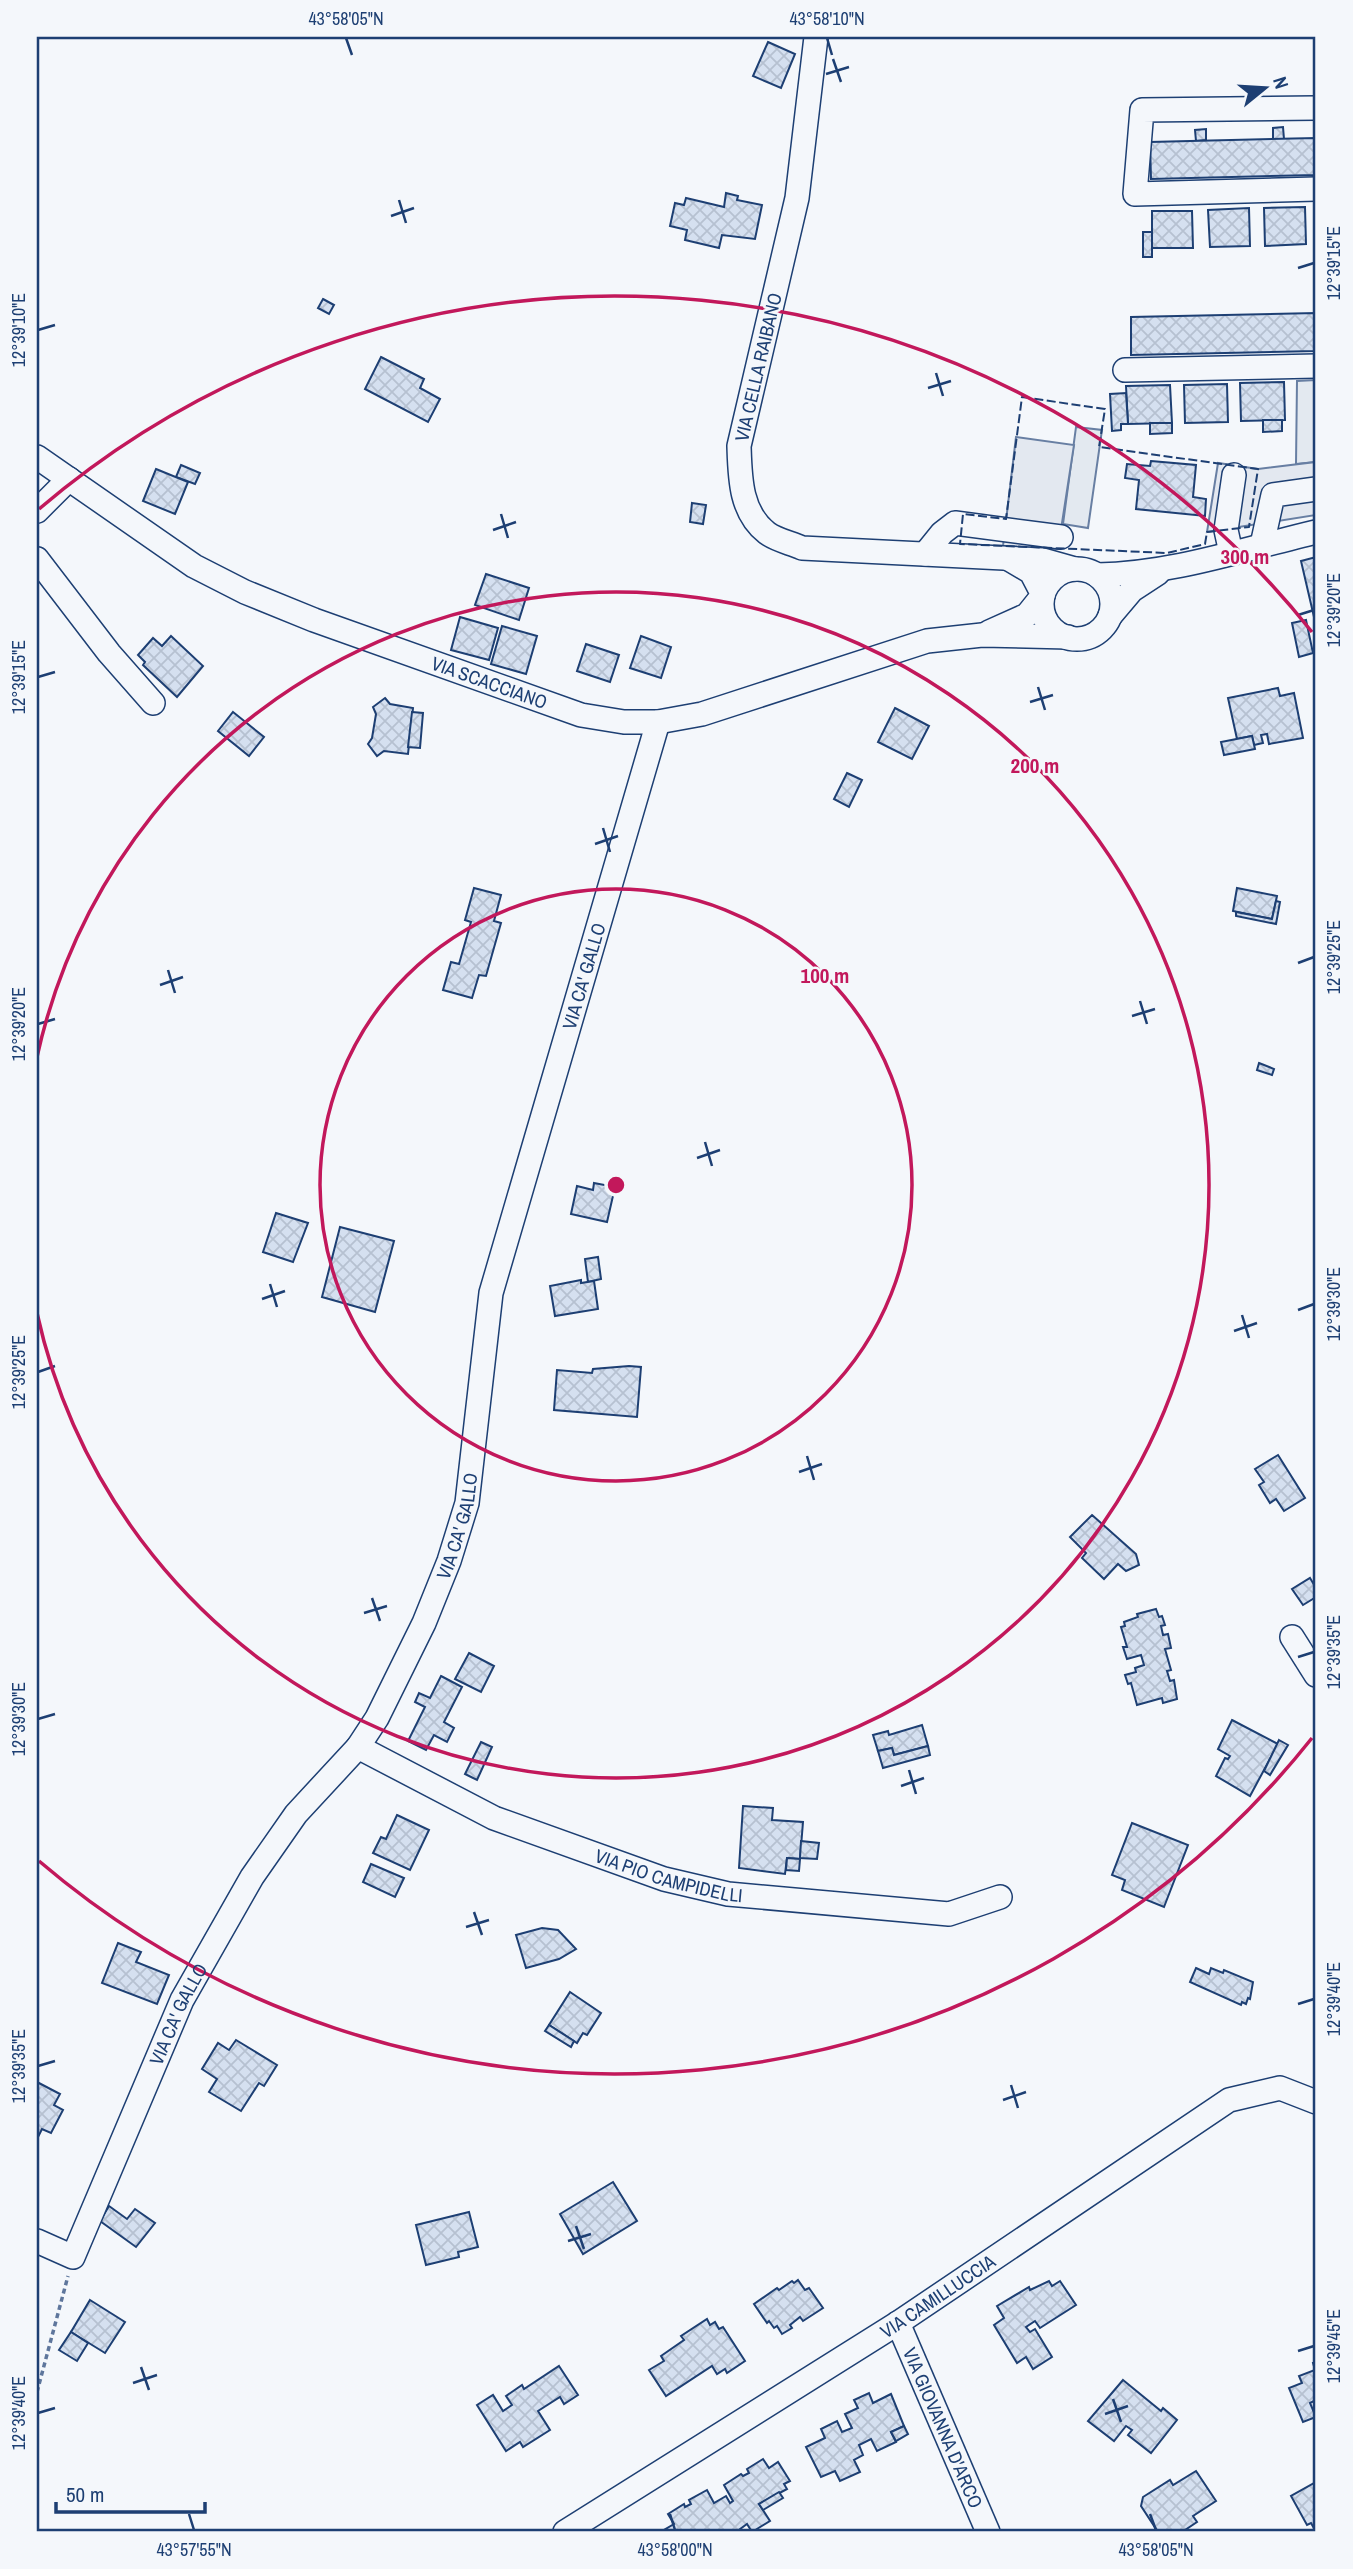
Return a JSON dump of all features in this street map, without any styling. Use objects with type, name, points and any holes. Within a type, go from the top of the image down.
[{"type":"street","name":"VIA CELLA RAIBANO","points":[[816,37],[797,198],[739,446],[740,476],[745,502],[757,522],[769,534],[802,548],[1043,560],[1086,572]]},
{"type":"street","points":[[1316,108],[1142,110],[1135,194],[1316,190]]},
{"type":"street","points":[[1125,370],[1316,366]]},
{"type":"street","name":"VIA SCACCIANO","points":[[37,457],[194,566],[245,592],[314,620],[581,715],[624,722],[658,722],[702,713],[927,641],[982,635],[1080,638],[1093,635],[1103,627],[1132,590],[1164,570]]},
{"type":"street","points":[[1231,553],[1226,530],[1234,475]]},
{"type":"street","points":[[37,511],[68,479]]},
{"type":"street","points":[[1262,545],[1273,495],[1316,489]]},
{"type":"street","points":[[925,554],[942,533],[955,523],[1060,537]]},
{"type":"street","name":"VIA SCACCIANO","points":[[982,635],[1027,615],[1055,577],[1064,571],[1132,574],[1164,570],[1316,532]]},
{"type":"street","points":[[37,559],[109,653],[153,703]]},
{"type":"street","points":[[1009,559],[1031,572],[1043,595],[1047,621],[1056,631],[1068,637]]},
{"type":"street","points":[[1086,572],[1110,593],[1110,616]]},
{"type":"street","name":"VIA CA' GALLO","points":[[73,2257],[182,2000],[252,1877],[296,1814],[358,1747],[377,1718],[424,1623],[449,1561],[467,1503],[491,1293],[658,722]]},
{"type":"street","points":[[1292,1637],[1316,1675]]},
{"type":"street","name":"VIA PIO CAMPIDELLI","points":[[358,1747],[494,1818],[664,1879],[728,1894],[949,1914],[1000,1897]]},
{"type":"street","name":"VIA CAMILLUCCIA","points":[[565,2532],[898,2323],[1229,2100],[1280,2088],[1316,2102]]},
{"type":"street","points":[[37,2241],[73,2257]]},
{"type":"street","name":"VIA GIOVANNA D'ARCO","points":[[898,2323],[988,2532]]},
{"type":"path","points":[[37,2392],[73,2257]]},
{"type":"shaded area","points":[[1316,380],[1316,462],[1296,464],[1297,381]]},
{"type":"shaded area","points":[[1076,427],[1102,430],[1088,528],[1063,524]]},
{"type":"shaded area","points":[[1016,437],[1074,445],[1058,549],[1003,546]]},
{"type":"shaded area","points":[[1316,462],[1316,515],[1207,532],[1218,463],[1258,469]]},
{"type":"building","points":[[768,42],[795,54],[781,88],[753,76]]},
{"type":"building","points":[[1283,127],[1284,139],[1273,139],[1273,128]]},
{"type":"building","points":[[1206,129],[1206,140],[1196,141],[1195,130]]},
{"type":"building","points":[[1316,138],[1316,175],[1151,179],[1150,142]]},
{"type":"building","points":[[726,193],[738,196],[737,200],[762,205],[755,239],[722,235],[719,248],[685,240],[687,230],[670,226],[675,203],[684,205],[686,198],[724,207]]},
{"type":"building","points":[[1305,207],[1306,244],[1265,246],[1264,208]]},
{"type":"building","points":[[1249,208],[1250,246],[1210,247],[1208,210]]},
{"type":"building","points":[[1152,211],[1192,211],[1193,248],[1152,248]]},
{"type":"building","points":[[1143,232],[1152,232],[1152,257],[1143,257]]},
{"type":"building","points":[[323,299],[334,305],[329,314],[318,308]]},
{"type":"building","points":[[1316,313],[1316,351],[1131,355],[1131,317]]},
{"type":"building","points":[[381,357],[424,379],[420,388],[440,399],[428,422],[365,389]]},
{"type":"building","points":[[1284,382],[1285,420],[1241,421],[1240,383]]},
{"type":"building","points":[[1227,384],[1228,422],[1185,423],[1184,385]]},
{"type":"building","points":[[1170,385],[1172,423],[1128,424],[1126,386]]},
{"type":"building","points":[[1126,393],[1128,424],[1121,424],[1121,430],[1112,431],[1110,394]]},
{"type":"building","points":[[1263,420],[1282,420],[1282,431],[1263,432]]},
{"type":"building","points":[[1150,423],[1172,423],[1172,433],[1150,434]]},
{"type":"building","points":[[1151,461],[1196,465],[1193,497],[1206,499],[1205,516],[1136,509],[1139,480],[1125,478],[1127,464],[1150,466]]},
{"type":"building","points":[[181,465],[200,473],[195,484],[176,477]]},
{"type":"building","points":[[156,469],[188,482],[175,514],[143,501]]},
{"type":"building","points":[[692,503],[706,505],[703,524],[690,522]]},
{"type":"building","points":[[1316,557],[1316,616],[1314,617],[1301,561]]},
{"type":"building","points":[[486,574],[529,588],[519,620],[475,605]]},
{"type":"building","points":[[460,617],[498,628],[489,660],[451,650]]},
{"type":"building","points":[[1306,620],[1313,653],[1299,657],[1292,623]]},
{"type":"building","points":[[502,626],[537,636],[526,674],[491,664]]},
{"type":"building","points":[[171,636],[203,666],[177,697],[143,665],[145,662],[138,655],[153,638],[162,646]]},
{"type":"building","points":[[641,636],[671,647],[661,678],[630,668]]},
{"type":"building","points":[[586,644],[619,655],[610,682],[577,671]]},
{"type":"building","points":[[1278,688],[1280,696],[1294,693],[1303,738],[1269,744],[1267,734],[1261,735],[1263,743],[1254,745],[1252,736],[1237,739],[1228,698]]},
{"type":"building","points":[[385,698],[390,704],[413,708],[408,754],[384,751],[377,756],[368,744],[372,738],[376,714],[373,707]]},
{"type":"building","points":[[895,708],[929,726],[912,759],[878,742]]},
{"type":"building","points":[[233,712],[264,737],[249,756],[218,731]]},
{"type":"building","points":[[412,712],[423,713],[420,748],[408,747]]},
{"type":"building","points":[[1252,736],[1255,749],[1224,755],[1221,742]]},
{"type":"building","points":[[847,773],[862,780],[849,807],[834,799]]},
{"type":"building","points":[[474,888],[501,895],[494,921],[501,923],[486,976],[479,975],[472,998],[443,990],[451,962],[459,964],[471,922],[465,920]]},
{"type":"building","points":[[1237,888],[1277,896],[1272,919],[1233,911]]},
{"type":"building","points":[[1276,901],[1280,902],[1276,924],[1236,916],[1236,912],[1272,919]]},
{"type":"building","points":[[1259,1063],[1274,1069],[1272,1075],[1257,1070]]},
{"type":"building","points":[[594,1183],[615,1187],[607,1222],[571,1214],[577,1186],[593,1190]]},
{"type":"building","points":[[276,1213],[308,1223],[293,1262],[263,1252]]},
{"type":"building","points":[[340,1227],[394,1241],[375,1312],[322,1297]]},
{"type":"building","points":[[598,1257],[601,1279],[588,1282],[585,1259]]},
{"type":"building","points":[[581,1280],[581,1283],[594,1281],[598,1309],[555,1316],[550,1286]]},
{"type":"building","points":[[641,1367],[637,1417],[554,1410],[557,1370],[592,1373],[593,1369]]},
{"type":"building","points":[[1278,1455],[1305,1498],[1284,1511],[1276,1499],[1270,1503],[1259,1485],[1264,1482],[1255,1469]]},
{"type":"building","points":[[1092,1515],[1136,1554],[1139,1565],[1126,1571],[1118,1564],[1104,1579],[1082,1558],[1086,1553],[1070,1537]]},
{"type":"building","points":[[1310,1578],[1316,1588],[1316,1597],[1303,1605],[1292,1589]]},
{"type":"building","points":[[1156,1609],[1165,1625],[1161,1626],[1163,1635],[1168,1634],[1171,1648],[1165,1649],[1171,1670],[1167,1671],[1170,1681],[1174,1680],[1177,1699],[1163,1703],[1162,1698],[1137,1705],[1131,1683],[1128,1684],[1125,1675],[1136,1672],[1135,1668],[1144,1665],[1141,1655],[1127,1659],[1123,1647],[1127,1647],[1121,1627],[1125,1626],[1124,1622],[1138,1617],[1137,1614]]},
{"type":"building","points":[[469,1653],[494,1666],[481,1692],[455,1679]]},
{"type":"building","points":[[441,1676],[462,1687],[444,1722],[454,1728],[447,1742],[434,1735],[426,1750],[408,1741],[425,1707],[415,1702],[419,1693],[430,1698]]},
{"type":"building","points":[[1232,1720],[1278,1744],[1250,1796],[1216,1776],[1225,1758],[1230,1756],[1218,1749]]},
{"type":"building","points":[[922,1725],[928,1746],[894,1755],[892,1748],[878,1751],[873,1735],[888,1731],[889,1735]]},
{"type":"building","points":[[1279,1740],[1288,1745],[1270,1775],[1264,1771]]},
{"type":"building","points":[[481,1742],[492,1747],[477,1780],[465,1774]]},
{"type":"building","points":[[928,1746],[930,1755],[883,1768],[878,1751],[892,1748],[894,1755]]},
{"type":"building","points":[[743,1806],[773,1808],[772,1820],[803,1822],[800,1859],[787,1858],[785,1874],[739,1868]]},
{"type":"building","points":[[397,1815],[429,1830],[410,1870],[373,1853],[381,1837],[386,1839]]},
{"type":"building","points":[[1132,1823],[1188,1845],[1164,1907],[1122,1890],[1125,1880],[1112,1875]]},
{"type":"building","points":[[801,1841],[819,1843],[817,1859],[800,1858]]},
{"type":"building","points":[[787,1858],[800,1859],[799,1871],[786,1870]]},
{"type":"building","points":[[371,1864],[404,1878],[395,1897],[363,1882]]},
{"type":"building","points":[[542,1928],[558,1930],[576,1949],[559,1959],[526,1968],[516,1935]]},
{"type":"building","points":[[118,1943],[141,1952],[136,1962],[169,1975],[157,2004],[102,1983]]},
{"type":"building","points":[[1196,1968],[1209,1974],[1211,1968],[1223,1973],[1224,1970],[1253,1982],[1250,1999],[1241,2005],[1190,1982]]},
{"type":"building","points":[[570,1992],[601,2013],[587,2035],[583,2033],[577,2043],[549,2025]]},
{"type":"building","points":[[549,2025],[574,2041],[571,2047],[545,2031]]},
{"type":"building","points":[[236,2040],[277,2065],[264,2086],[259,2083],[241,2111],[209,2092],[217,2079],[202,2069],[218,2043],[229,2050]]},
{"type":"building","points":[[37,2082],[60,2094],[54,2105],[63,2110],[51,2133],[42,2129],[37,2139]]},
{"type":"building","points":[[613,2182],[637,2221],[583,2254],[560,2214]]},
{"type":"building","points":[[109,2206],[127,2219],[135,2209],[155,2223],[136,2247],[100,2221]]},
{"type":"building","points":[[469,2212],[478,2247],[458,2252],[459,2257],[426,2265],[416,2225]]},
{"type":"building","points":[[798,2280],[805,2290],[809,2288],[823,2308],[803,2321],[800,2317],[790,2325],[792,2328],[782,2334],[777,2326],[774,2328],[769,2321],[767,2323],[754,2304],[777,2288],[779,2290]]},
{"type":"building","points":[[1049,2281],[1052,2286],[1060,2281],[1076,2305],[1040,2328],[1035,2321],[1026,2327],[1030,2332],[1035,2329],[1052,2357],[1033,2369],[1026,2357],[1017,2363],[994,2325],[1004,2318],[997,2306],[1029,2287],[1030,2290]]},
{"type":"building","points":[[90,2300],[125,2322],[105,2353],[71,2332]]},
{"type":"building","points":[[707,2319],[710,2325],[715,2322],[719,2329],[723,2327],[745,2361],[727,2373],[725,2369],[717,2374],[712,2366],[666,2396],[649,2370],[664,2361],[661,2356],[684,2340],[681,2336]]},
{"type":"building","points":[[71,2332],[88,2343],[77,2361],[59,2350]]},
{"type":"building","points":[[1316,2362],[1316,2400],[1310,2403],[1316,2417],[1303,2422],[1289,2388],[1302,2383],[1299,2376],[1315,2370],[1313,2363]]},
{"type":"building","points":[[559,2366],[578,2395],[564,2404],[560,2397],[538,2411],[550,2430],[523,2447],[520,2442],[506,2451],[477,2405],[493,2395],[503,2411],[512,2405],[506,2396],[522,2385],[524,2389]]},
{"type":"building","points":[[1123,2380],[1161,2411],[1163,2408],[1177,2420],[1151,2453],[1128,2435],[1132,2430],[1126,2426],[1114,2441],[1088,2421]]},
{"type":"building","points":[[869,2393],[873,2403],[891,2394],[904,2426],[891,2432],[896,2442],[877,2451],[871,2439],[859,2445],[863,2455],[854,2460],[860,2472],[840,2481],[835,2471],[821,2477],[806,2447],[825,2438],[821,2429],[837,2421],[842,2432],[852,2428],[845,2414],[858,2408],[854,2400]]},
{"type":"building","points":[[904,2426],[908,2434],[896,2441],[891,2432]]},
{"type":"building","points":[[763,2459],[769,2468],[778,2462],[790,2481],[784,2484],[787,2489],[759,2504],[770,2521],[752,2532],[747,2524],[736,2532],[665,2532],[664,2530],[674,2524],[668,2514],[684,2504],[685,2507],[691,2504],[689,2500],[707,2490],[714,2503],[726,2496],[730,2503],[733,2501],[724,2485],[741,2474],[743,2476],[749,2473],[747,2469]]},
{"type":"building","points":[[1196,2471],[1216,2501],[1193,2516],[1197,2522],[1182,2532],[1158,2532],[1141,2506],[1143,2497],[1170,2480],[1173,2485]]},
{"type":"building","points":[[1316,2482],[1316,2532],[1311,2523],[1307,2525],[1291,2496]]},
{"type":"building","points":[[779,2492],[783,2498],[763,2510],[759,2504]]},
{"type":"fence","points":[[1022,397],[1105,409],[1099,447],[1258,469],[1249,527],[1207,532],[1205,544],[1167,553],[960,544],[963,514],[1006,519],[1022,397]]}]
